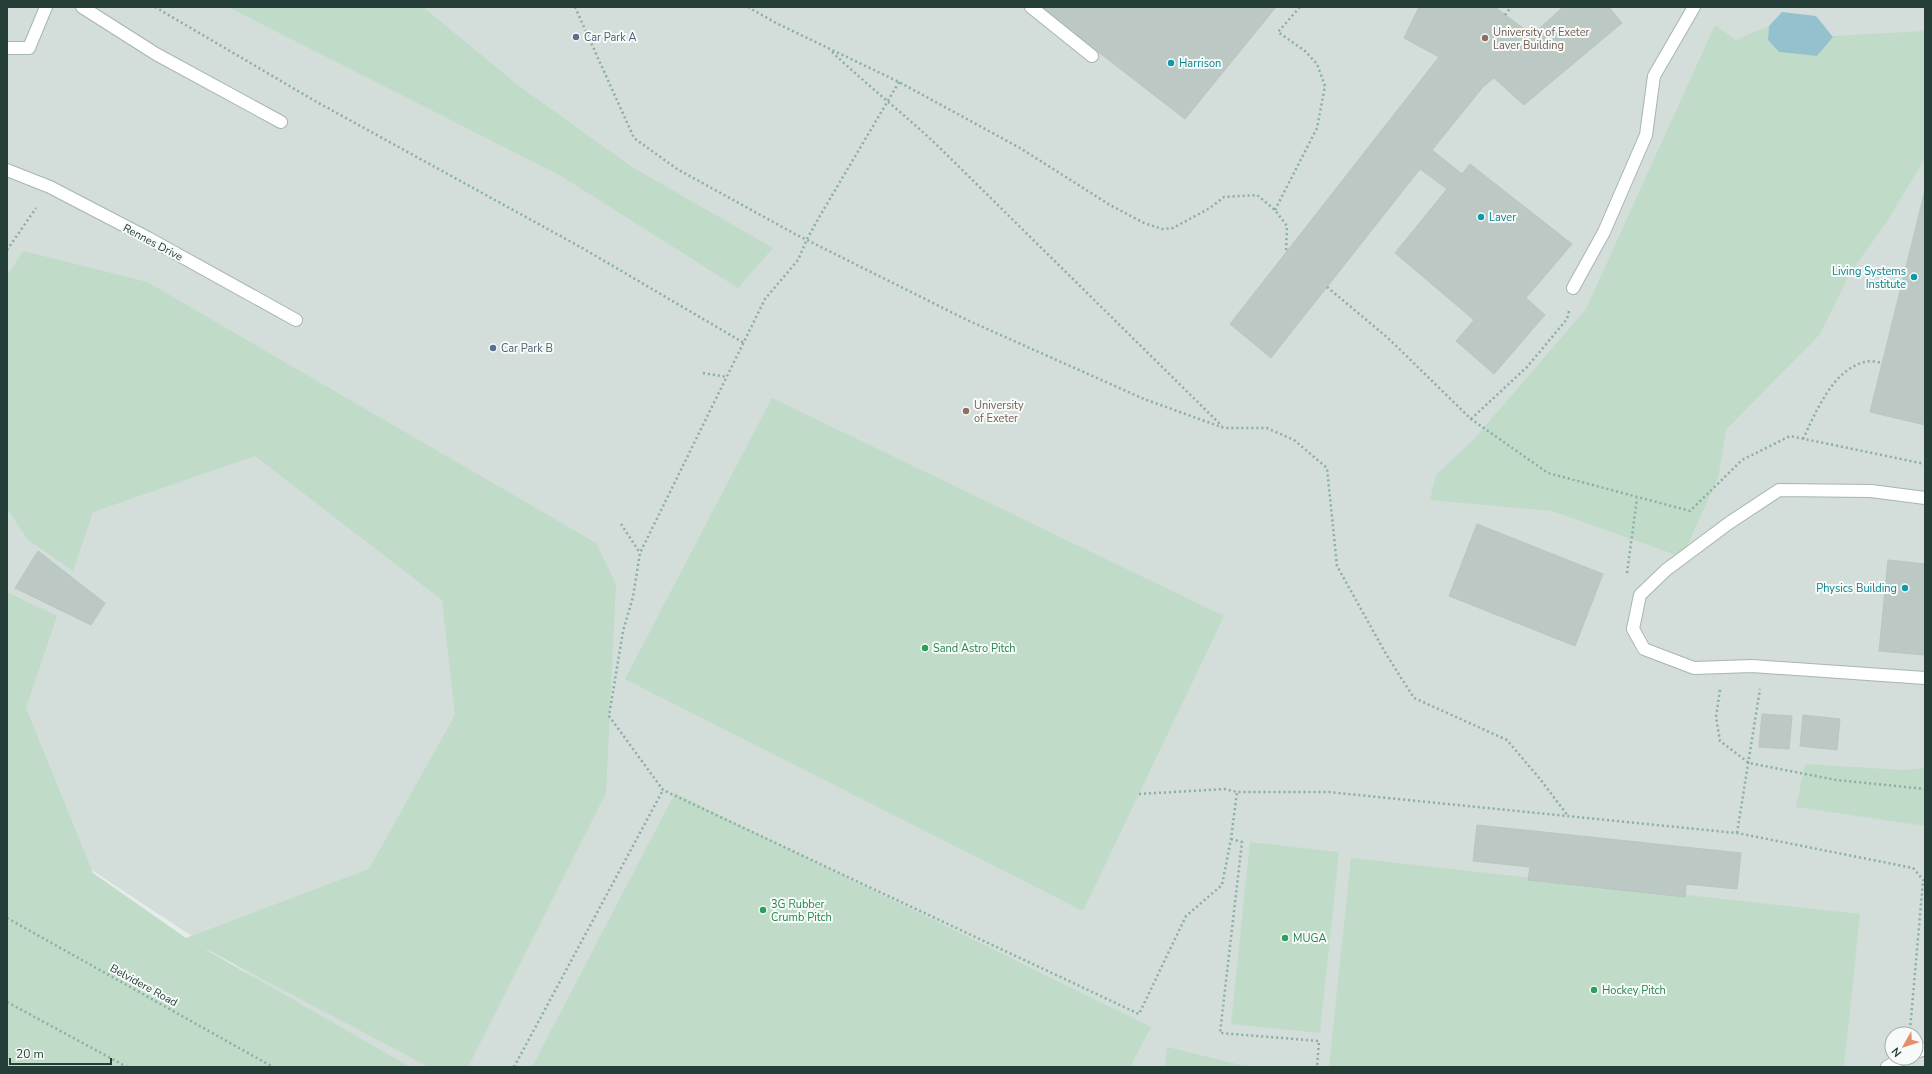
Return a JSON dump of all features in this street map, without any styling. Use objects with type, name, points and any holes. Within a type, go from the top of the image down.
[{"type":"street","points":[[7,48],[29,48],[46,7]]},
{"type":"street","points":[[82,7],[156,54],[282,122]]},
{"type":"street","points":[[1031,7],[1092,56]]},
{"type":"street","points":[[1573,288],[1604,232],[1646,135],[1654,76],[1694,7]]},
{"type":"street","name":"Rennes Drive","points":[[7,170],[50,187],[148,238],[296,320]]},
{"type":"street","points":[[1925,498],[1872,491],[1779,490],[1729,523],[1666,570],[1640,595],[1633,629],[1644,649],[1694,668],[1752,666],[1925,678]]},
{"type":"path","points":[[156,7],[315,101],[584,249],[744,343]]},
{"type":"path","points":[[575,7],[634,138],[676,169],[807,239],[967,320],[1144,399],[1224,428],[1267,428],[1294,440],[1327,468],[1337,566],[1386,654],[1414,698],[1507,740],[1540,779],[1568,816]]},
{"type":"path","points":[[748,7],[770,20],[830,50],[899,82],[1020,148],[1110,205],[1144,223],[1162,229],[1173,228],[1210,208],[1224,197],[1257,195],[1276,210],[1287,226],[1286,252]]},
{"type":"path","points":[[1276,210],[1317,128],[1325,86],[1317,64],[1305,51],[1278,32],[1300,7]]},
{"type":"path","points":[[1505,14],[1511,7]]},
{"type":"path","points":[[830,50],[887,102],[910,119],[956,163],[1136,343],[1224,428]]},
{"type":"path","points":[[899,82],[807,239],[798,260],[765,300],[640,553],[633,596],[623,630],[609,716],[663,790],[1139,1014],[1186,916],[1222,885],[1231,839],[1237,792]]},
{"type":"path","points":[[7,250],[50,187]]},
{"type":"path","points":[[1327,287],[1388,338],[1471,419],[1548,473],[1690,511],[1742,460],[1790,436],[1925,464]]},
{"type":"path","points":[[1471,419],[1527,367],[1567,319],[1573,288]]},
{"type":"path","points":[[1803,439],[1826,393],[1850,368],[1866,361],[1882,363]]},
{"type":"path","points":[[703,373],[727,377]]},
{"type":"path","points":[[1627,575],[1638,498]]},
{"type":"path","points":[[621,524],[640,553]]},
{"type":"path","points":[[1737,833],[1763,667]]},
{"type":"path","points":[[1720,686],[1716,717],[1720,741],[1749,763],[1836,780],[1925,789]]},
{"type":"path","points":[[1139,794],[1225,789],[1237,792],[1329,792],[1737,833],[1913,868],[1924,881],[1911,1026]]},
{"type":"path","points":[[514,1067],[663,790]]},
{"type":"path","points":[[1231,839],[1242,842],[1220,1033],[1319,1041],[1317,1067]]},
{"type":"path","name":"Belvidere Road","points":[[7,918],[273,1067]]},
{"type":"path","points":[[7,1002],[128,1067]]},
{"type":"shaded area","name":"University of Exeter","points":[[7,7],[1925,7],[1925,1067],[390,1067],[7,814]]},
{"type":"green space","points":[[228,7],[423,7],[519,86],[632,167],[773,248],[738,288],[561,176]]},
{"type":"green space","points":[[1715,25],[1736,40],[1769,26],[1768,40],[1779,52],[1817,56],[1834,36],[1925,31],[1925,158],[1886,223],[1850,273],[1820,334],[1726,430],[1718,478],[1682,557],[1552,511],[1430,500],[1436,475],[1474,439],[1586,309]]},
{"type":"green space","points":[[23,251],[147,282],[596,543],[616,584],[606,793],[468,1067],[429,1067],[200,946],[410,1067],[7,1067],[7,592],[57,616],[26,708],[93,873],[186,938],[369,869],[455,715],[442,600],[255,456],[93,512],[73,571],[27,539],[7,508],[7,276]]},
{"type":"green space","name":"Sand Astro Pitch","points":[[772,398],[1224,616],[1083,911],[625,679]]},
{"type":"green space","points":[[1805,764],[1904,770],[1925,768],[1925,826],[1796,807]]},
{"type":"green space","name":"3G Rubber Crumb Pitch","points":[[675,793],[1151,1027],[1130,1067],[532,1067]]},
{"type":"green space","name":"MUGA","points":[[1250,842],[1339,852],[1320,1033],[1231,1024]]},
{"type":"green space","name":"Hockey Pitch","points":[[1351,858],[1860,914],[1844,1067],[1329,1067]]},
{"type":"green space","points":[[1167,1047],[1249,1067],[1165,1067]]},
{"type":"water","points":[[1782,12],[1816,16],[1833,37],[1817,56],[1779,52],[1768,40],[1769,26]]},
{"type":"building","name":"Harrison","points":[[1040,7],[1276,7],[1185,119]]},
{"type":"building","name":"Laver","points":[[1419,7],[1495,7],[1532,35],[1563,7],[1609,7],[1622,23],[1524,105],[1494,78],[1483,87],[1432,150],[1462,174],[1470,164],[1572,244],[1526,298],[1545,315],[1494,374],[1456,341],[1474,320],[1395,253],[1447,189],[1420,169],[1271,358],[1230,324],[1439,57],[1404,38]]},
{"type":"building","name":"Living Systems Institute","points":[[1925,190],[1925,425],[1870,412]]},
{"type":"building","points":[[1477,524],[1603,574],[1575,646],[1449,596]]},
{"type":"building","points":[[38,551],[105,603],[91,625],[15,588]]},
{"type":"building","name":"Physics Building","points":[[1888,560],[1925,564],[1925,655],[1879,651]]},
{"type":"building","points":[[1762,714],[1792,716],[1789,749],[1759,747]]},
{"type":"building","points":[[1803,715],[1840,719],[1837,750],[1800,746]]},
{"type":"building","points":[[1477,825],[1741,853],[1737,889],[1686,884],[1685,897],[1528,880],[1530,867],[1473,861]]},
{"type":"place","name":"Car Park A","points":[[576,37]]},
{"type":"place","name":"University of Exeter Laver Building","points":[[1485,38]]},
{"type":"place","name":"Harrison","points":[[1171,63]]},
{"type":"place","name":"Laver","points":[[1481,217]]},
{"type":"place","name":"Living Systems Institute","points":[[1914,277]]},
{"type":"place","name":"Car Park B","points":[[493,348]]},
{"type":"place","name":"University of Exeter","points":[[966,411]]},
{"type":"place","name":"Physics Building","points":[[1905,588]]},
{"type":"place","name":"Sand Astro Pitch","points":[[925,648]]},
{"type":"place","name":"3G Rubber Crumb Pitch","points":[[763,910]]},
{"type":"place","name":"MUGA","points":[[1285,938]]},
{"type":"place","name":"Hockey Pitch","points":[[1594,990]]}]
